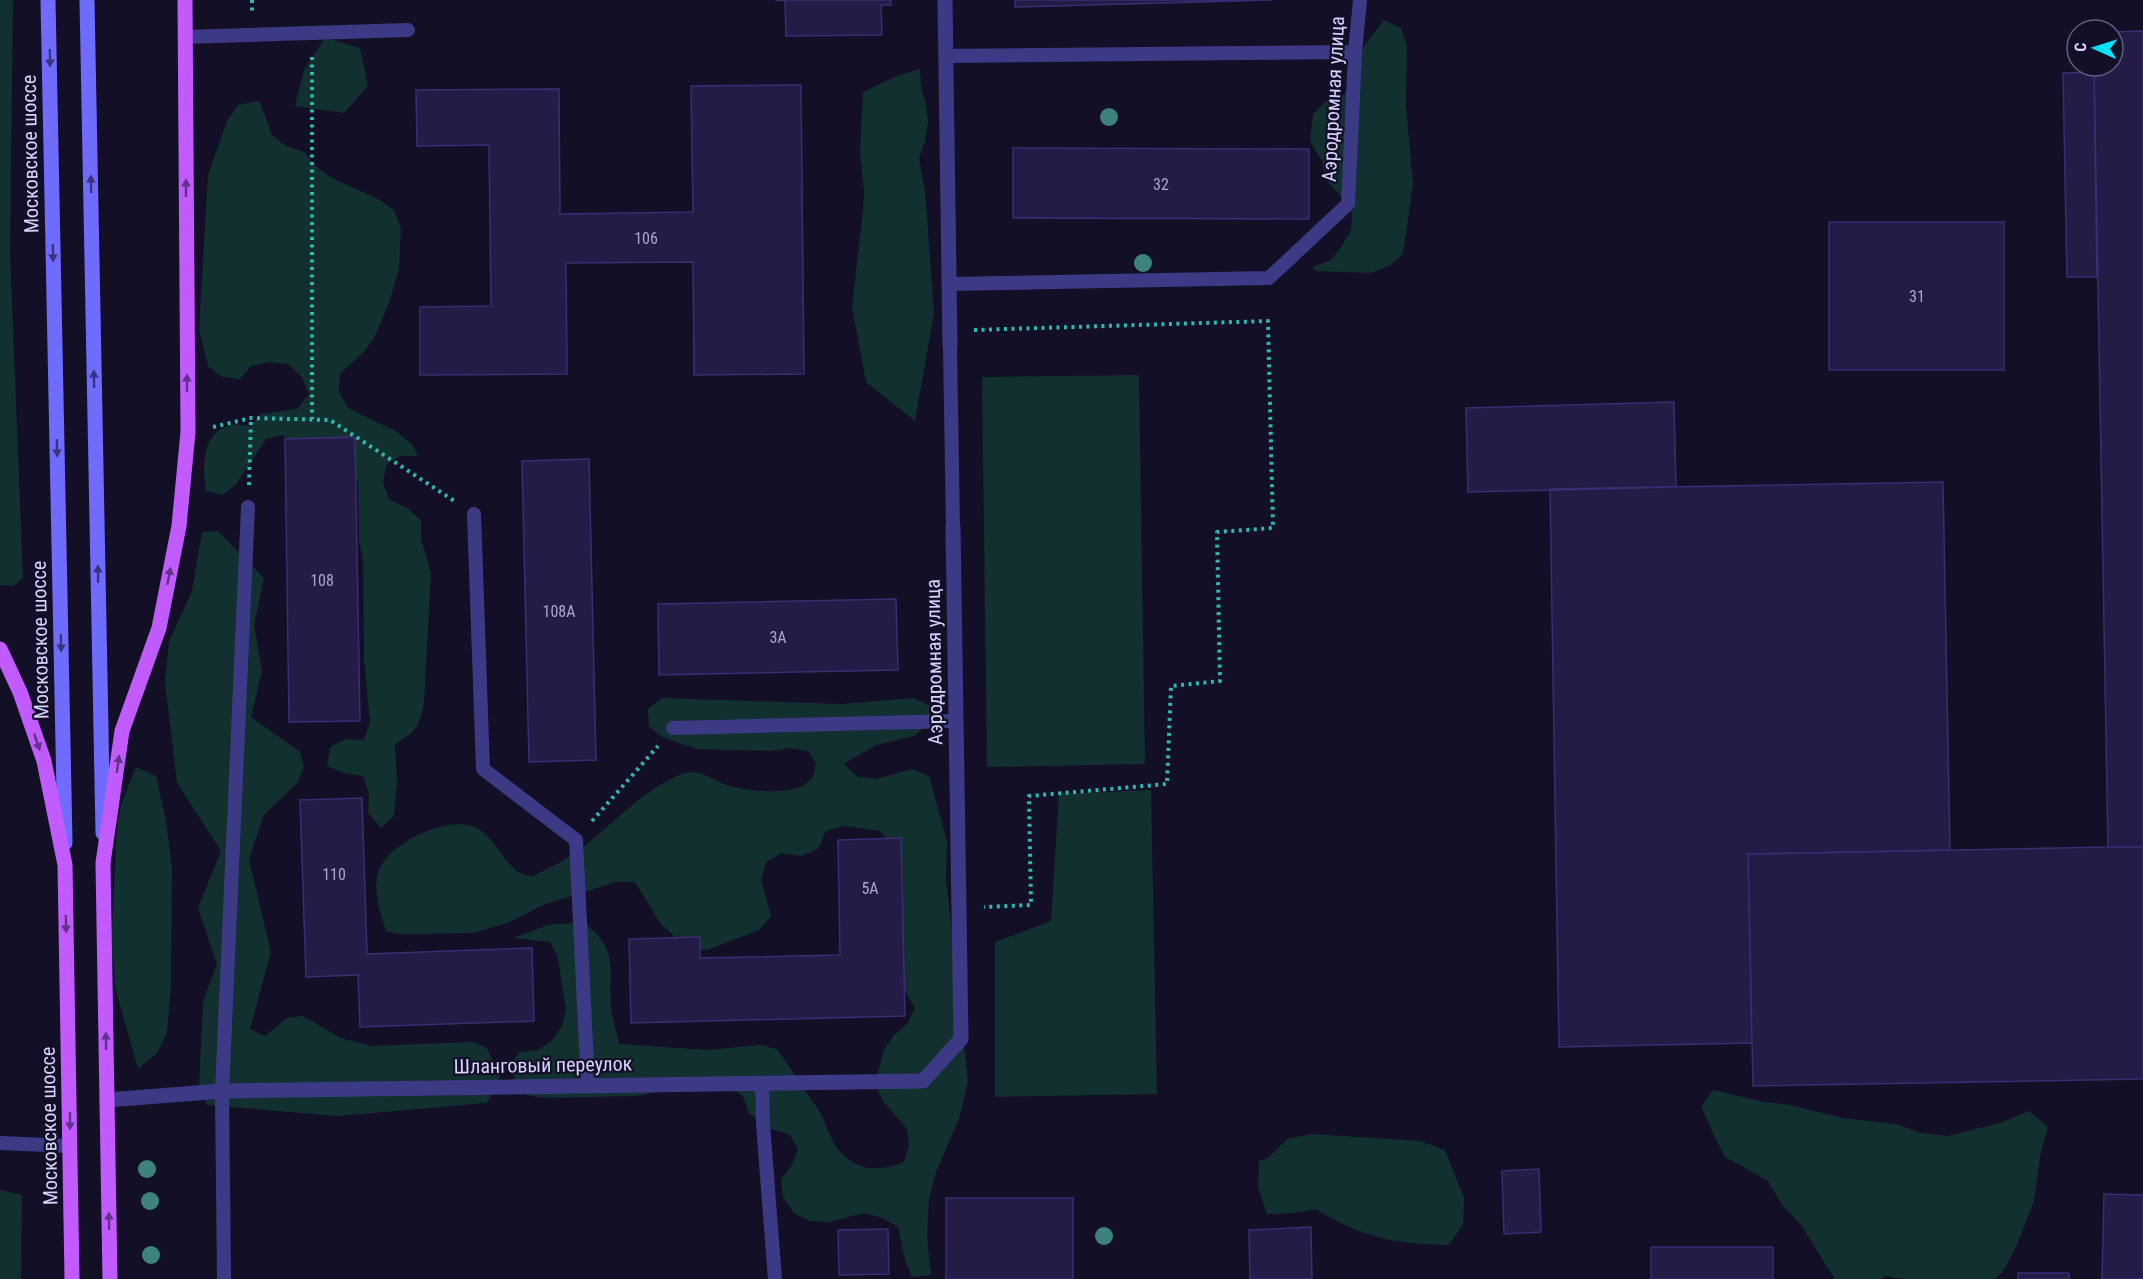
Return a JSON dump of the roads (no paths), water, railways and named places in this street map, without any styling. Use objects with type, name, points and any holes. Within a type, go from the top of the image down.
[{"type":"main road","name":"Московское шоссе","points":[[48,0],[72,1279]]},
{"type":"main road","points":[[87,0],[110,1279]]},
{"type":"main road","points":[[103,863],[122,731],[162,617],[179,526],[188,432],[185,0]]},
{"type":"main road","points":[[0,649],[20,692],[44,761],[65,865]]},
{"type":"street","name":"Аэродромная улица","points":[[945,0],[950,347]]},
{"type":"street","name":"Аэродромная улица","points":[[953,526],[961,1039]]},
{"type":"street","name":"Шланговый переулок","points":[[107,1100],[222,1091],[923,1081],[961,1039]]},
{"type":"lane","name":"Аэродромная улица","points":[[949,284],[1269,278],[1348,204],[1359,0]]},
{"type":"lane","points":[[185,37],[408,30]]},
{"type":"lane","points":[[946,57],[1355,52]]},
{"type":"lane","name":"Аэродромная улица","points":[[950,347],[953,526]]},
{"type":"lane","points":[[224,1279],[222,1091],[248,507]]},
{"type":"lane","points":[[474,514],[483,769],[576,840],[588,1086]]},
{"type":"lane","points":[[673,728],[956,722]]},
{"type":"lane","points":[[762,1083],[775,1279]]},
{"type":"lane","points":[[0,1143],[70,1146]]}]
